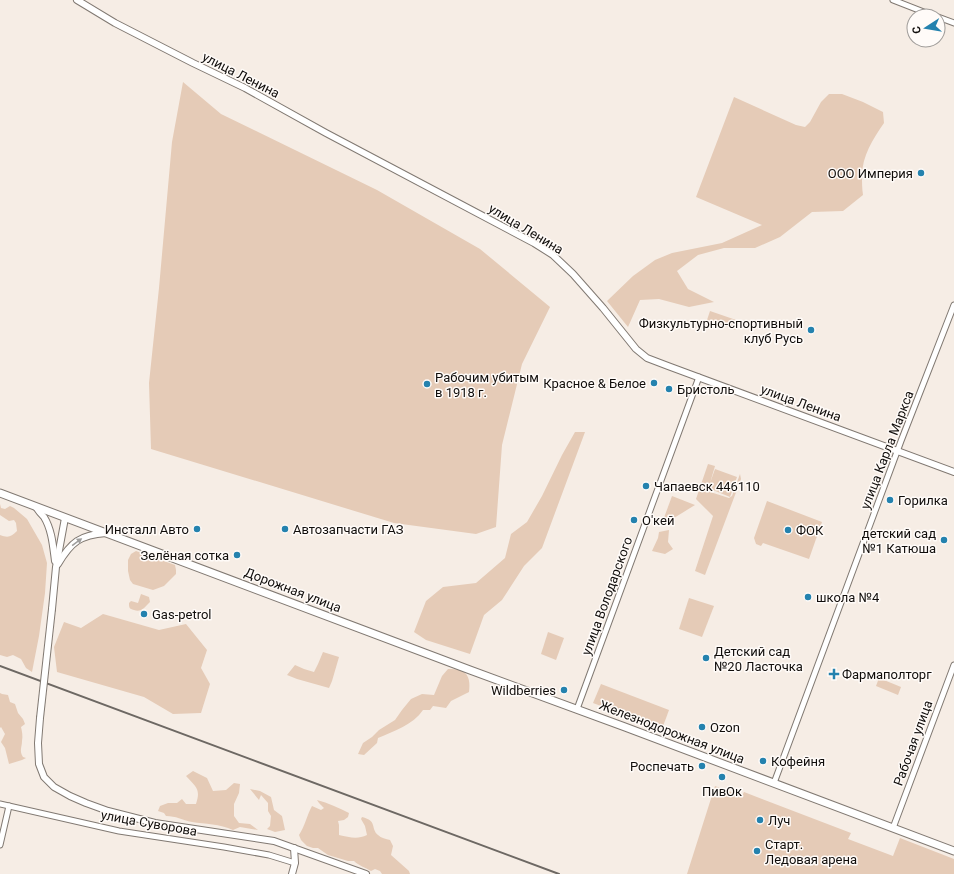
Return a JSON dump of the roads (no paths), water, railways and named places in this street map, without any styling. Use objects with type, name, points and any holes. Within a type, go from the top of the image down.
[{"type":"main road","name":"Дорожная улица","points":[[0,494],[470,670]]},
{"type":"main road","name":"Железнодорожная улица","points":[[470,670],[774,782],[954,851]]},
{"type":"street","name":"улица Ленина","points":[[77,0],[115,22],[171,50],[192,63],[246,88],[534,243],[553,255],[573,274],[636,349],[647,358],[954,472]]},
{"type":"street","points":[[893,0],[914,8]]},
{"type":"street","name":"улица Карла Маркса","points":[[774,782],[954,305]]},
{"type":"street","name":"улица Володарского","points":[[577,709],[699,377]]},
{"type":"street","points":[[36,507],[44,517],[49,528],[53,543],[56,567]]},
{"type":"street","points":[[65,518],[56,567],[40,718],[38,743],[39,764],[44,777],[54,787],[70,796],[108,811],[156,823],[274,841],[366,874]]},
{"type":"street","points":[[56,567],[73,544],[94,534],[107,533]]},
{"type":"street","name":"Рабочая улица","points":[[893,828],[954,665]]},
{"type":"street","name":"улица Суворова","points":[[0,804],[119,831],[269,855],[295,863]]},
{"type":"street","points":[[0,845],[9,806]]},
{"type":"street","points":[[291,847],[295,863],[292,874]]},
{"type":"railway","points":[[0,666],[559,874]]},
{"type":"place","name":"ООО Империя","points":[[921,173]]},
{"type":"place","name":"Физкультурно-спортивный клуб Русь","points":[[811,330]]},
{"type":"place","name":"Красное & Белое","points":[[654,383]]},
{"type":"place","name":"Рабочим убитым в 1918 г.","points":[[427,384]]},
{"type":"place","name":"Бристоль","points":[[669,389]]},
{"type":"place","name":"Чапаевск 446110","points":[[646,486]]},
{"type":"place","name":"Горилка","points":[[890,500]]},
{"type":"place","name":"О'кей","points":[[634,520]]},
{"type":"place","name":"Инсталл Авто","points":[[197,529]]},
{"type":"place","name":"Автозапчасти ГАЗ","points":[[285,529]]},
{"type":"place","name":"ФОК","points":[[788,530]]},
{"type":"place","name":"детский сад №1 Катюша","points":[[944,540]]},
{"type":"place","name":"Зелёная сотка","points":[[237,555]]},
{"type":"place","name":"школа №4","points":[[808,597]]},
{"type":"place","name":"Gas-petrol","points":[[144,614]]},
{"type":"place","name":"Детский сад №20 Ласточка","points":[[706,658]]},
{"type":"place","name":"Фармаполторг","points":[[834,674]]},
{"type":"place","name":"Wildberries","points":[[564,690]]},
{"type":"place","name":"Ozon","points":[[702,727]]},
{"type":"place","name":"Кофейня","points":[[763,761]]},
{"type":"place","name":"Роспечать","points":[[702,766]]},
{"type":"place","name":"ПивОк","points":[[722,777]]},
{"type":"place","name":"Луч","points":[[760,820]]},
{"type":"place","name":"Старт. Ледовая арена","points":[[757,851]]}]
